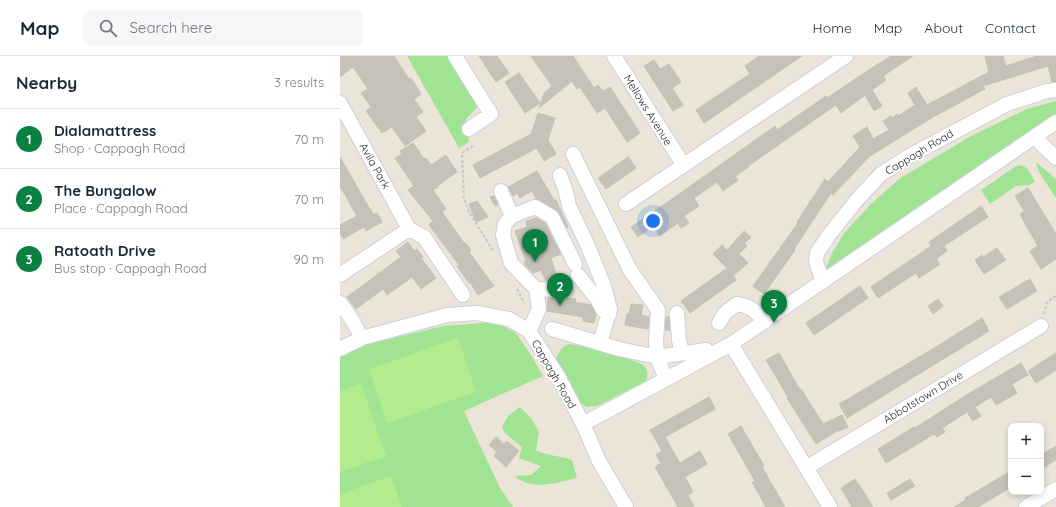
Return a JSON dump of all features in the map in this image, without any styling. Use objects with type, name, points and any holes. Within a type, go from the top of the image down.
[{"type":"street","points":[[455,56],[491,114],[469,129]]},
{"type":"street","name":"Mellows Avenue","points":[[614,56],[683,164]]},
{"type":"street","points":[[626,204],[683,164],[846,56]]},
{"type":"street","name":"Cappagh Road","points":[[823,282],[816,262],[817,253],[829,235],[856,201],[882,174],[918,151],[1007,104],[1046,91],[1056,90]]},
{"type":"street","name":"Avila Park","points":[[340,103],[409,229],[424,237],[463,295]]},
{"type":"street","points":[[583,424],[731,344],[1056,122]]},
{"type":"street","points":[[1034,137],[1056,158]]},
{"type":"street","points":[[573,154],[630,270],[658,310],[656,341],[657,357],[666,379]]},
{"type":"street","points":[[560,175],[569,206],[588,244],[604,286],[610,309],[600,343]]},
{"type":"street","points":[[501,191],[512,216]]},
{"type":"street","points":[[529,331],[539,309],[536,289],[512,263],[503,235],[506,224],[512,216],[535,207],[552,217],[576,269],[603,310],[609,315]]},
{"type":"street","points":[[340,275],[409,229]]},
{"type":"street","points":[[536,289],[566,290]]},
{"type":"street","points":[[340,303],[351,318],[362,338]]},
{"type":"street","points":[[719,323],[725,313],[738,304],[747,305],[758,313],[764,322]]},
{"type":"street","name":"Cappagh Road","points":[[340,349],[362,338],[447,315],[477,313],[509,319],[529,331],[558,376],[583,424],[599,461],[626,507]]},
{"type":"street","points":[[677,313],[679,340],[682,354]]},
{"type":"street","name":"Abbotstown Drive","points":[[806,468],[1041,326]]},
{"type":"street","name":"Cappagh Road","points":[[552,329],[657,357],[706,350],[709,356]]},
{"type":"street","points":[[731,344],[830,507]]},
{"type":"street","points":[[1026,507],[1056,489]]},
{"type":"path","points":[[473,146],[462,153],[464,198],[469,212],[498,258]]},
{"type":"path","points":[[514,284],[526,308]]},
{"type":"path","points":[[1041,326],[1047,302],[1056,296]]},
{"type":"green space","points":[[407,56],[455,56],[480,104],[466,119],[469,142],[459,148]]},
{"type":"green space","points":[[1056,101],[1056,116],[825,271],[832,253],[845,232],[871,204],[899,179],[971,136],[1027,109]]},
{"type":"green space","points":[[1036,162],[1056,179],[1056,198],[1039,172]]},
{"type":"green space","points":[[1020,165],[1027,168],[1035,182],[1029,185],[1016,186],[990,204],[981,190],[1016,166]]},
{"type":"green space","points":[[494,322],[515,332],[543,376],[464,411],[499,486],[513,507],[340,507],[340,357],[369,344],[443,326]]},
{"type":"green space","points":[[458,338],[476,392],[387,423],[369,369]]},
{"type":"green space","points":[[570,344],[609,353],[639,363],[647,370],[648,375],[646,381],[597,406],[586,407],[578,400],[556,359],[561,350]]},
{"type":"green space","points":[[361,384],[386,456],[340,472],[340,391]]},
{"type":"green space","points":[[520,407],[532,419],[539,432],[536,450],[572,460],[577,478],[553,484],[536,485],[521,481],[515,476],[531,475],[541,466],[519,458],[522,447],[505,433],[502,427],[508,416]]},
{"type":"green space","points":[[391,476],[402,507],[340,507],[340,494]]},
{"type":"building","points":[[340,56],[394,56],[421,94],[414,99],[423,112],[416,117],[426,131],[405,146],[392,127],[382,133],[366,111],[371,107],[361,93],[368,89],[353,67],[340,77]]},
{"type":"building","points":[[479,56],[497,56],[509,73],[496,82]]},
{"type":"building","points":[[531,56],[573,56],[594,88],[598,85],[603,91],[610,87],[640,133],[627,142],[605,108],[597,113],[580,87],[577,89],[572,81],[539,108],[544,93],[552,86]]},
{"type":"building","points":[[759,56],[802,56],[704,123],[696,110],[750,74],[745,66]]},
{"type":"building","points":[[891,56],[913,56],[883,76],[886,80],[872,90],[882,106],[874,111],[865,95],[841,113],[836,105],[748,166],[749,167],[735,176],[738,180],[723,191],[717,182],[694,198],[699,206],[684,216],[689,223],[681,228],[678,223],[660,236],[653,226],[638,237],[631,227],[775,126],[777,130],[826,96],[827,98]]},
{"type":"building","points":[[985,56],[1003,56],[1006,66],[1037,56],[1056,56],[1056,82],[1052,82],[1048,66],[983,86],[985,89],[933,117],[870,156],[833,195],[831,193],[794,249],[795,250],[764,294],[753,286],[798,223],[797,222],[825,179],[828,182],[860,147],[853,136],[867,127],[873,139],[889,130],[883,121],[891,116],[892,118],[897,114],[898,116],[915,105],[908,93],[916,87],[927,105],[989,72]]},
{"type":"building","points":[[654,60],[660,69],[669,64],[681,82],[672,88],[683,105],[673,111],[644,66]]},
{"type":"building","points":[[519,73],[540,103],[525,113],[505,82]]},
{"type":"building","points":[[538,113],[555,118],[548,140],[556,154],[544,161],[537,148],[480,178],[473,165],[531,134]]},
{"type":"building","points":[[413,143],[424,159],[426,158],[431,165],[446,155],[457,172],[433,190],[446,209],[442,212],[464,243],[465,242],[471,250],[469,252],[494,286],[478,295],[457,266],[459,265],[429,225],[433,221],[408,190],[414,186],[395,158],[402,154],[400,151]]},
{"type":"building","points":[[340,157],[368,206],[374,215],[377,213],[382,222],[366,231],[364,227],[343,239],[340,233],[340,225],[357,216],[340,186]]},
{"type":"building","points":[[628,157],[636,168],[606,189],[598,178]]},
{"type":"building","points":[[537,171],[554,200],[556,200],[568,227],[567,228],[557,210],[536,199],[532,191],[520,198],[517,193],[513,196],[508,187]]},
{"type":"building","points":[[1028,188],[1056,234],[1056,259],[1041,269],[1030,251],[1038,246],[1020,214],[1024,211],[1015,196]]},
{"type":"building","points":[[494,196],[498,204],[495,206],[490,197]]},
{"type":"building","points":[[477,201],[488,217],[476,222],[469,204]]},
{"type":"building","points":[[981,206],[988,217],[944,246],[947,251],[936,259],[940,264],[919,278],[916,273],[878,298],[871,287],[931,246],[929,242]]},
{"type":"building","points":[[536,218],[545,223],[561,254],[551,258],[556,274],[562,274],[562,281],[546,281],[541,270],[533,273],[524,262],[526,261],[515,231],[527,227],[526,221]]},
{"type":"building","points":[[744,231],[751,237],[744,244],[747,246],[739,254],[748,263],[733,276],[736,280],[690,313],[681,301],[727,268],[713,254],[722,245],[727,250]]},
{"type":"building","points":[[408,242],[414,251],[417,249],[423,257],[421,258],[436,278],[421,289],[412,277],[387,295],[383,289],[356,309],[347,297],[401,257],[396,251]]},
{"type":"building","points":[[997,248],[1006,260],[984,274],[975,260]]},
{"type":"building","points":[[1030,279],[1037,291],[1007,309],[999,297]]},
{"type":"building","points":[[860,286],[868,298],[814,335],[806,323]]},
{"type":"building","points":[[548,298],[576,299],[575,302],[591,305],[596,314],[594,323],[583,321],[583,317],[547,311]]},
{"type":"building","points":[[938,299],[943,306],[933,314],[928,306]]},
{"type":"building","points":[[631,304],[643,305],[641,315],[649,317],[648,329],[625,325],[627,313],[629,314]]},
{"type":"building","points":[[666,317],[669,317],[670,330],[665,330]]},
{"type":"building","points":[[982,318],[989,331],[847,418],[839,404]]},
{"type":"building","points":[[779,353],[800,390],[801,389],[823,424],[842,415],[848,427],[839,430],[816,444],[787,398],[788,397],[766,360]]},
{"type":"building","points":[[1056,353],[1056,370],[1036,383],[1028,371]]},
{"type":"building","points":[[1021,363],[1028,375],[1012,384],[1017,393],[996,405],[991,397],[975,407],[981,416],[973,421],[967,412],[942,428],[945,432],[937,437],[934,434],[886,463],[878,449]]},
{"type":"building","points":[[709,397],[715,409],[665,437],[680,463],[700,451],[707,464],[685,477],[693,492],[688,495],[694,507],[678,507],[655,467],[661,463],[656,455],[662,451],[650,430]]},
{"type":"building","points":[[741,426],[785,507],[766,507],[752,482],[755,481],[728,434]]},
{"type":"building","points":[[496,437],[504,444],[507,441],[519,451],[506,467],[494,456],[497,452],[489,445]]},
{"type":"building","points":[[1056,446],[1056,460],[1044,467],[1044,459],[1044,453]]},
{"type":"building","points":[[1008,473],[1008,489],[978,507],[954,507],[966,500],[965,498]]},
{"type":"building","points":[[855,479],[873,507],[852,507],[841,488]]},
{"type":"building","points":[[910,479],[915,486],[891,500],[887,493]]},
{"type":"place","name":"Dialamattress","points":[[535,262]]},
{"type":"place","name":"The Bungalow","points":[[560,306]]},
{"type":"place","name":"Ratoath Drive","points":[[774,323]]}]
